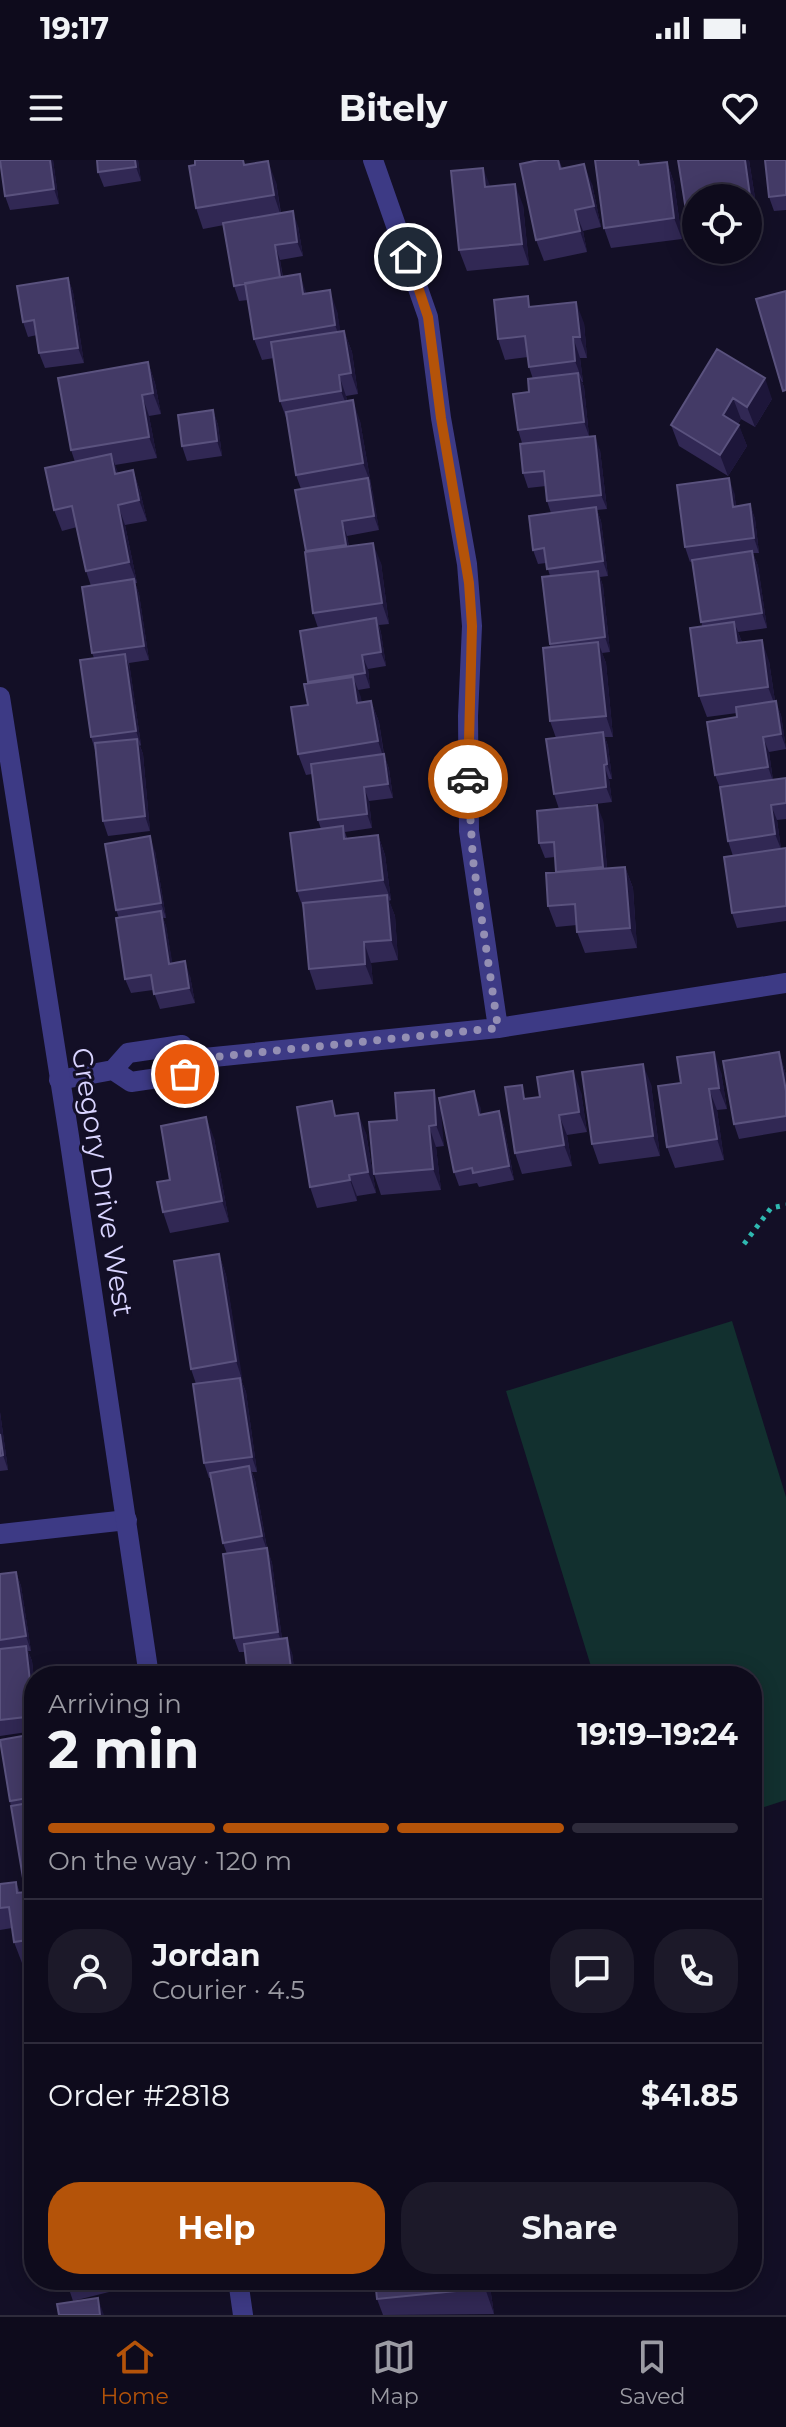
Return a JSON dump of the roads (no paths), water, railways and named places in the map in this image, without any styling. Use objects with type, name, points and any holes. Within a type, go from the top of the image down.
[{"type":"street","points":[[373,160],[428,317],[441,418],[467,564],[472,626],[468,716],[469,831],[498,1028]]},
{"type":"street","name":"Gregory Drive West","points":[[0,697],[148,1666]]},
{"type":"street","points":[[194,1059],[498,1028],[786,983]]},
{"type":"street","points":[[59,1080],[113,1070],[128,1053],[182,1045],[194,1059]]},
{"type":"street","points":[[113,1070],[131,1082],[185,1074],[194,1059]]},
{"type":"street","points":[[0,1534],[127,1520]]},
{"type":"street","points":[[239,2290],[243,2315]]}]
